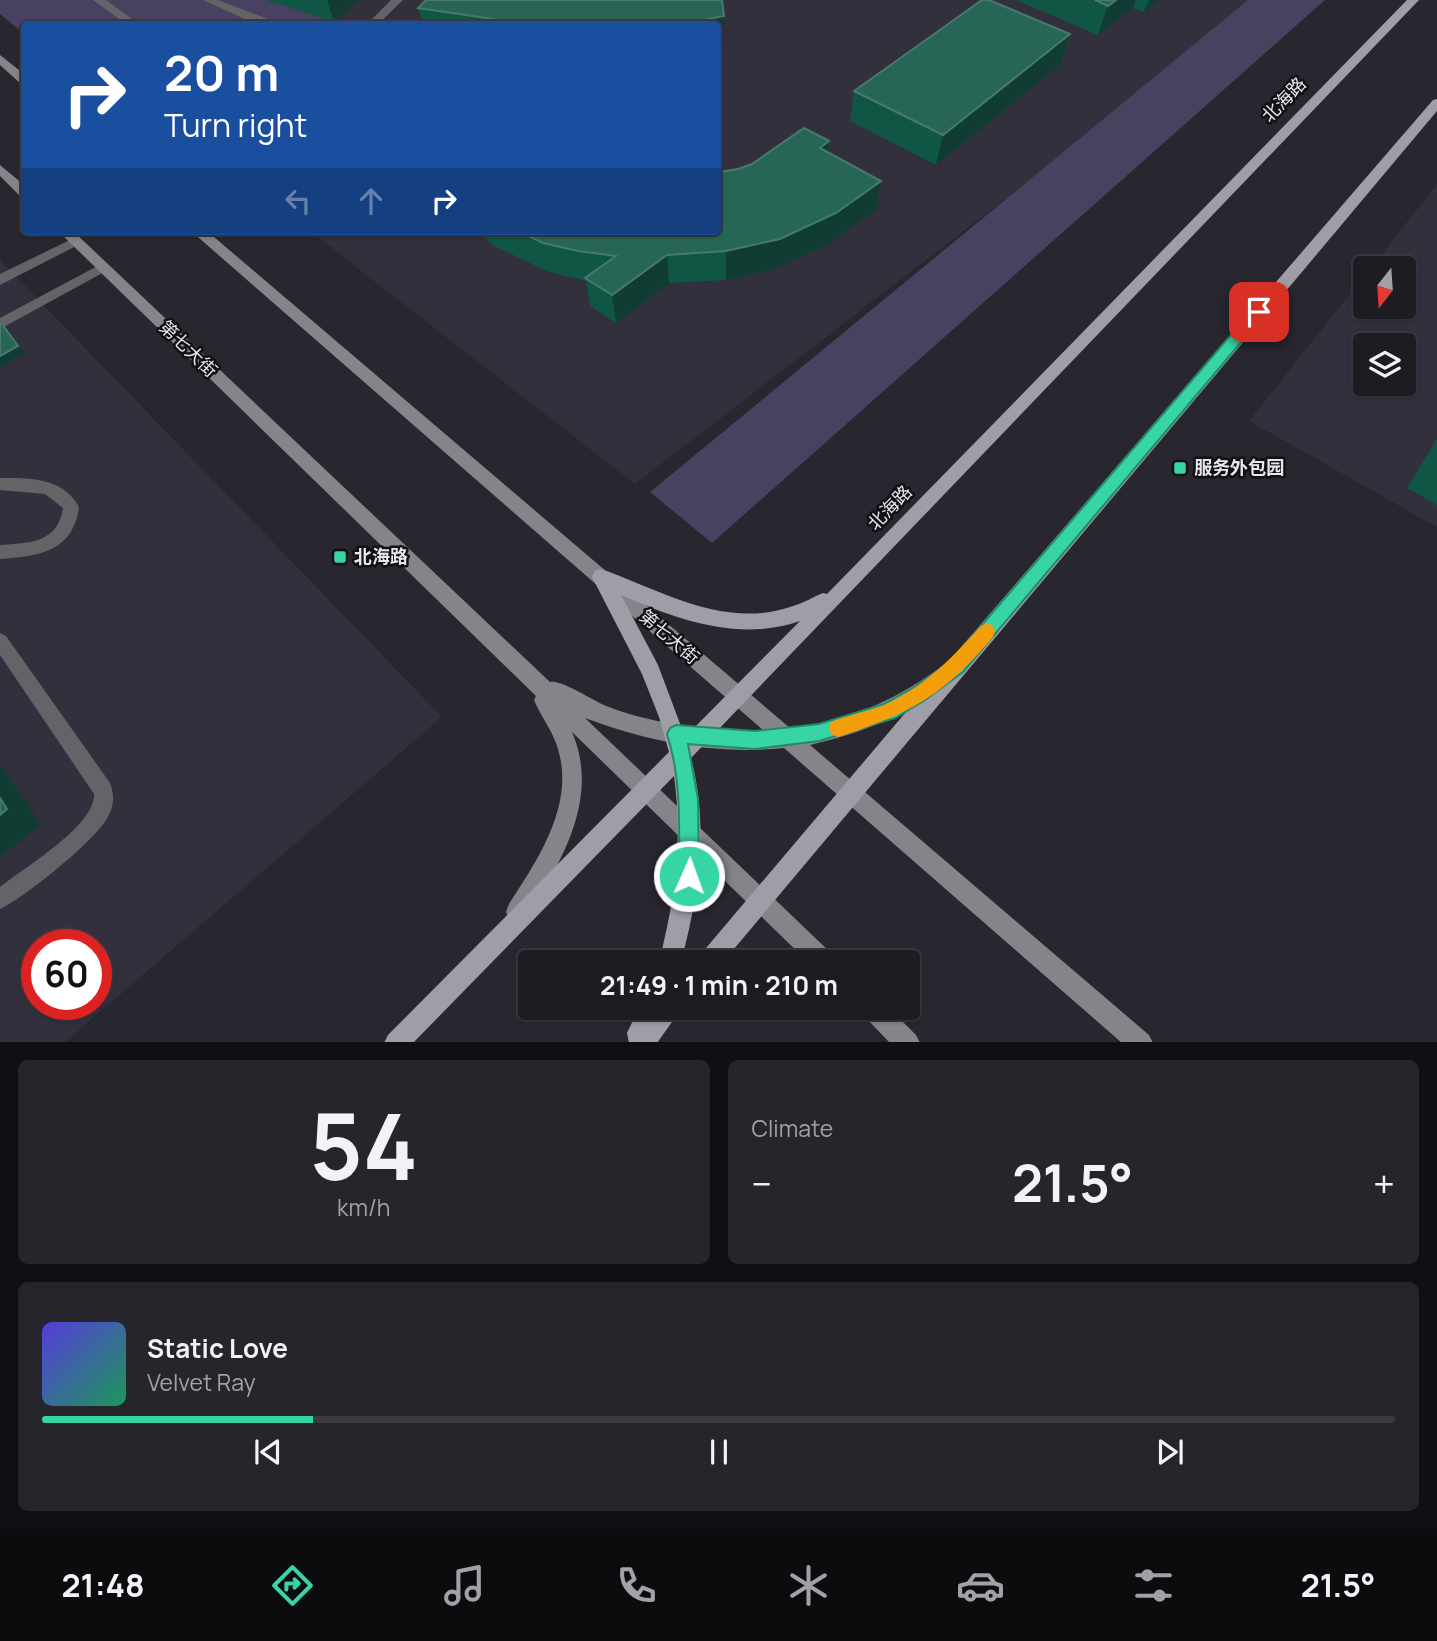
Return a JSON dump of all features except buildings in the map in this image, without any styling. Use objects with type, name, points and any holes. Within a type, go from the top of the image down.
[{"type":"main road","name":"北海路","points":[[396,1042],[644,790],[679,743],[697,737],[844,589],[1413,0]]},
{"type":"main road","points":[[0,59],[21,77]]},
{"type":"main road","points":[[719,950],[957,666],[1437,103]]},
{"type":"main road","points":[[0,169],[21,189]]},
{"type":"main road","name":"第七大街","points":[[203,235],[1141,1042]]},
{"type":"main road","name":"第七大街","points":[[70,236],[520,666],[690,835],[811,950]]},
{"type":"main road","points":[[601,577],[683,613],[744,621],[781,619],[812,609],[844,589]]},
{"type":"main road","points":[[601,577],[646,662],[679,743],[689,799],[691,861],[687,892],[673,950]]},
{"type":"main road","points":[[520,666],[586,709],[679,743]]},
{"type":"main road","points":[[501,936],[554,849],[566,822],[570,789],[571,759],[561,730],[520,666]]},
{"type":"main road","points":[[697,737],[755,740],[788,737],[845,726],[888,712],[919,694],[957,666]]},
{"type":"main road","points":[[634,1042],[646,1020]]},
{"type":"main road","points":[[641,1042],[660,1020]]},
{"type":"main road","points":[[885,1020],[908,1042]]},
{"type":"street","points":[[99,0],[129,21]]},
{"type":"street","points":[[209,0],[262,21]]},
{"type":"street","points":[[375,21],[397,0]]},
{"type":"lane","points":[[0,280],[70,236]]},
{"type":"lane","points":[[0,324],[103,267]]},
{"type":"lane","points":[[0,484],[43,486],[56,491],[71,507],[71,517],[67,529],[56,540],[40,547],[0,552]]},
{"type":"lane","points":[[0,641],[103,790],[105,799],[102,810],[83,833],[0,899]]},
{"type":"shaded area","points":[[0,0],[352,0],[329,21],[21,21],[21,32],[0,14]]},
{"type":"shaded area","points":[[14,0],[1264,0],[635,484],[315,235],[721,235],[721,21],[41,21]]},
{"type":"shaded area","points":[[1248,0],[1325,0],[712,543],[650,492]]},
{"type":"shaded area","points":[[1437,184],[1437,527],[1249,421],[1353,290],[1353,319],[1416,319],[1416,256],[1380,256]]},
{"type":"shaded area","points":[[0,260],[442,717],[112,1001],[112,929],[21,929],[21,1020],[91,1020],[65,1042],[0,1042]]},
{"type":"slow traffic","points":[[838,728],[888,712],[919,694],[957,666],[987,631]]},
{"type":"place","name":"服务外包园","points":[[1180,468]]},
{"type":"place","name":"北海路","points":[[340,557]]},
{"type":"route","points":[[689,876],[689,799],[682,752],[676,734],[755,740],[819,733],[888,712],[919,694],[957,666],[1259,312]]}]
